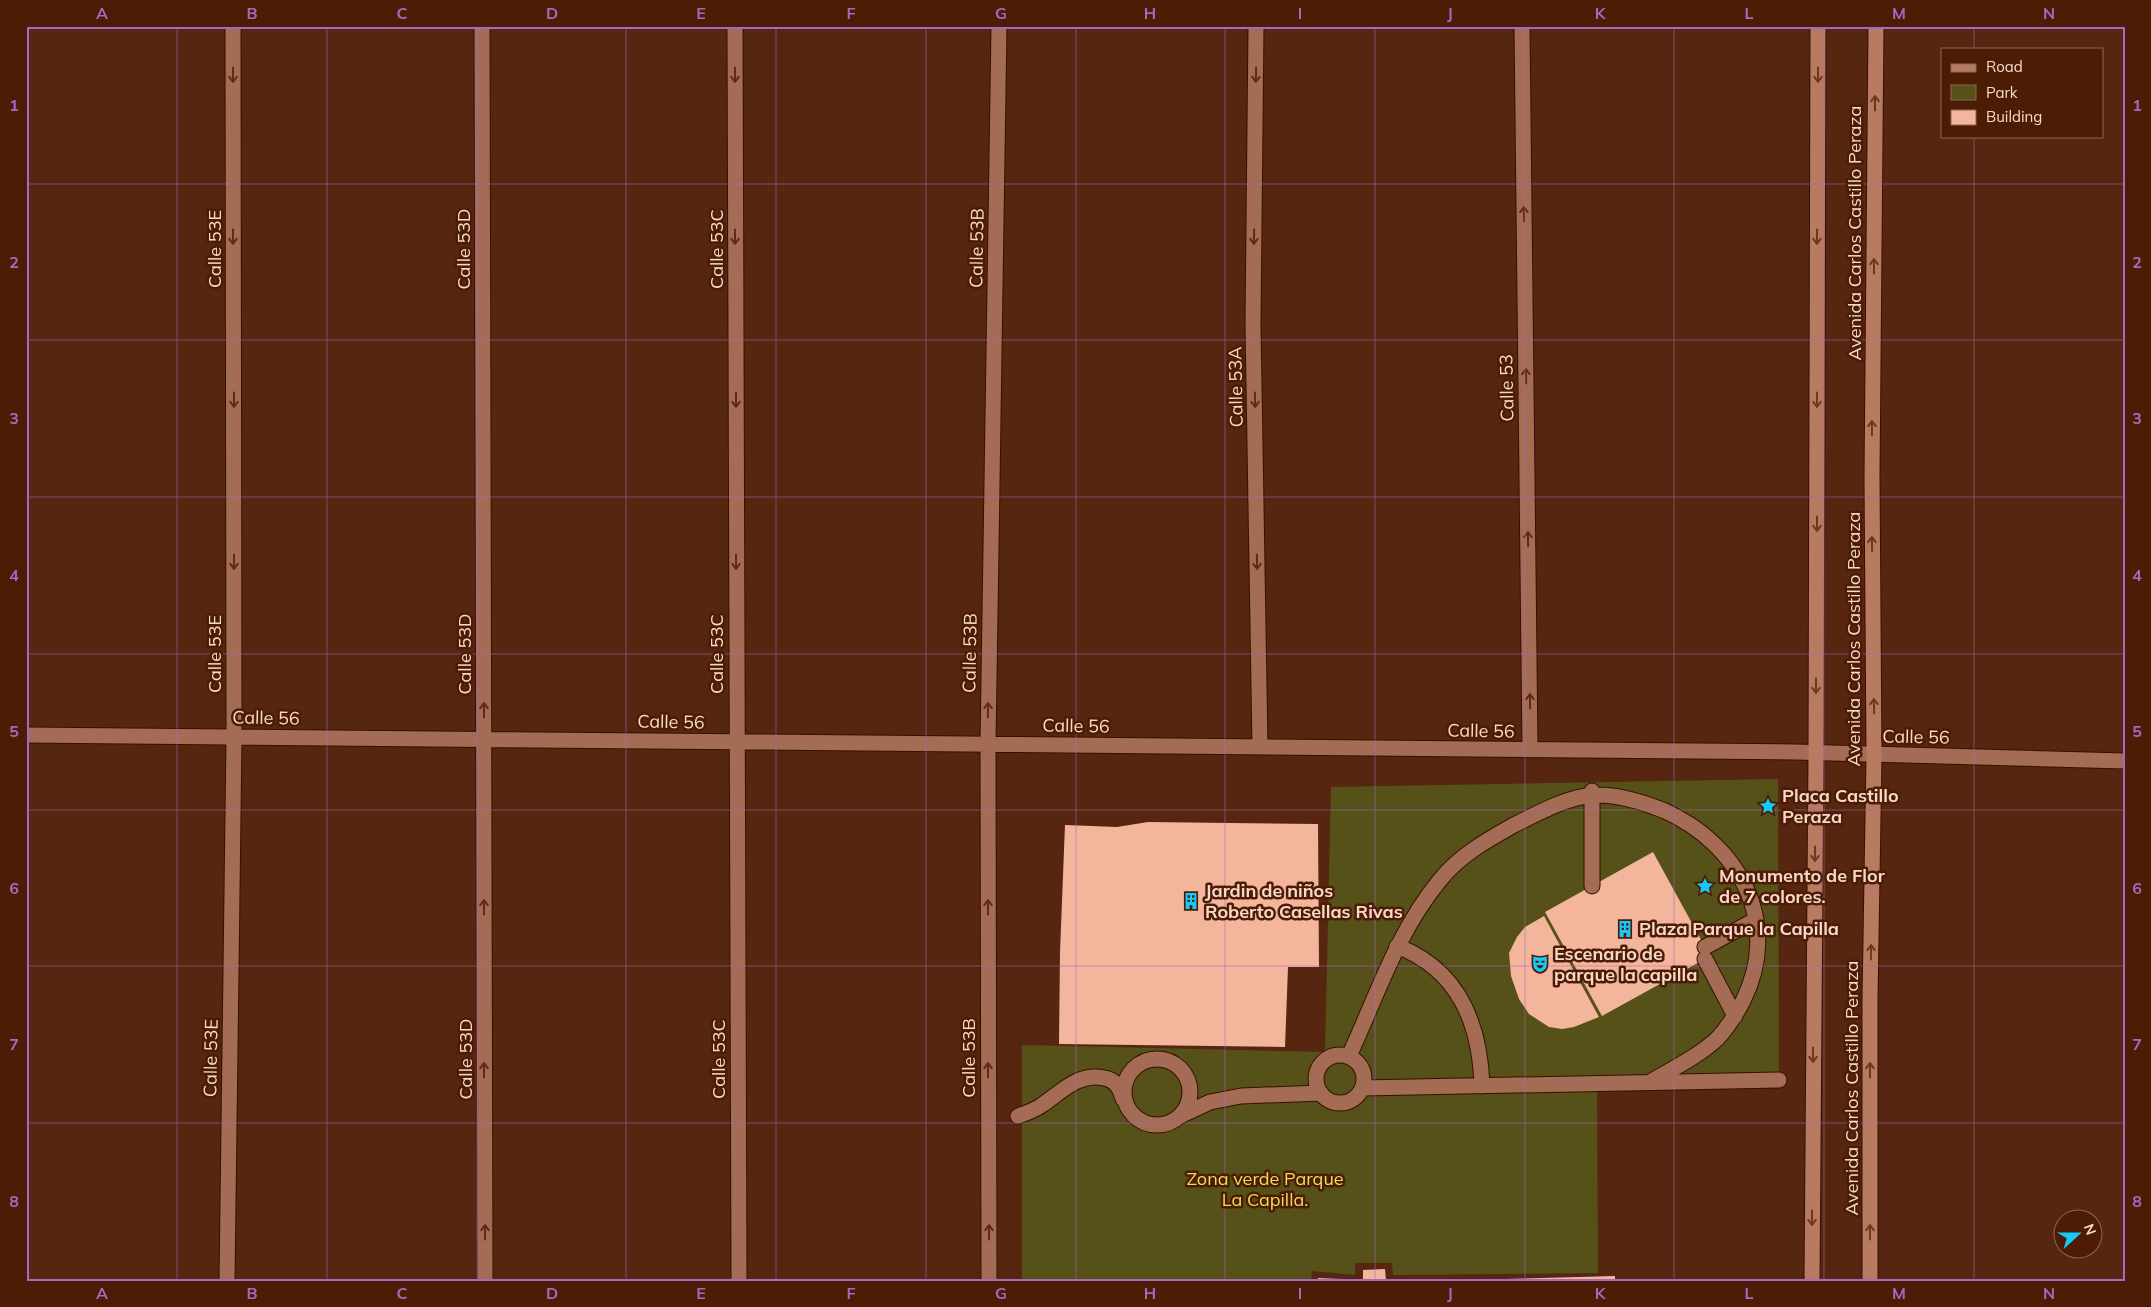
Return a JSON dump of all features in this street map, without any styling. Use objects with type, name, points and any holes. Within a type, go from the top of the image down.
[{"type":"main road","points":[[1812,1281],[1818,26]]},
{"type":"main road","name":"Avenida Carlos Castillo Peraza","points":[[1870,1281],[1870,1000],[1874,755],[1872,477],[1876,26]]},
{"type":"street","name":"Calle 53E","points":[[227,1281],[234,737],[233,26]]},
{"type":"street","name":"Calle 53D","points":[[482,26],[485,1281]]},
{"type":"street","name":"Calle 53C","points":[[735,26],[739,1281]]},
{"type":"street","name":"Calle 53B","points":[[989,1281],[988,744],[999,26]]},
{"type":"street","name":"Calle 53A","points":[[1256,26],[1253,324],[1260,747]]},
{"type":"street","name":"Calle 53","points":[[1522,26],[1530,750]]},
{"type":"street","name":"Calle 56","points":[[26,734],[1816,753],[2125,761]]},
{"type":"street","points":[[1592,793],[1592,886]]},
{"type":"street","points":[[1349,1056],[1397,946],[1410,921],[1441,878],[1467,854],[1495,835],[1558,804],[1592,793],[1635,800],[1674,816],[1699,830],[1724,853],[1738,872],[1749,896],[1755,920],[1758,947],[1751,985],[1735,1016],[1718,1038],[1650,1082]]},
{"type":"street","points":[[1735,1016],[1705,953],[1755,920]]},
{"type":"street","points":[[1397,946],[1417,954],[1434,966],[1460,998],[1473,1024],[1478,1041],[1482,1086]]},
{"type":"street","points":[[1341,1054],[1349,1056],[1360,1066],[1364,1081],[1362,1088],[1353,1098],[1340,1102],[1326,1098],[1321,1093],[1316,1078],[1321,1064],[1333,1056],[1341,1054]]},
{"type":"street","points":[[1130,1112],[1124,1096],[1126,1079],[1132,1069],[1142,1062],[1163,1059],[1181,1069],[1190,1087],[1190,1098],[1180,1116]]},
{"type":"street","points":[[1018,1116],[1036,1109],[1061,1090],[1081,1079],[1092,1076],[1108,1078],[1115,1083],[1120,1088],[1123,1102],[1138,1120],[1149,1125],[1161,1126],[1210,1102],[1241,1096],[1321,1093]]},
{"type":"street","points":[[1362,1088],[1779,1080]]},
{"type":"green space","name":"Zona verde Parque La Capilla.","points":[[1778,779],[1779,1080],[1597,1090],[1598,1273],[1393,1275],[1392,1263],[1355,1263],[1355,1275],[1312,1271],[1311,1281],[1022,1281],[1022,1045],[1325,1052],[1331,787]],"holes":[[[1320,1097],[1329,1099],[1361,1098],[1351,1104],[1340,1106],[1330,1104]]]},
{"type":"building","name":"Jardin de niños Roberto Casellas Rivas","points":[[1148,822],[1318,824],[1319,967],[1288,967],[1285,1047],[1059,1044],[1060,952],[1065,825],[1117,827]]},
{"type":"building","name":"Plaza Parque la Capilla","points":[[1653,852],[1705,947],[1705,959],[1602,1016],[1545,912]]},
{"type":"building","name":"Escenario de parque la capilla","points":[[1544,916],[1599,1017],[1574,1027],[1562,1029],[1549,1027],[1529,1014],[1519,999],[1511,976],[1509,953],[1517,937],[1525,927]]},
{"type":"building","points":[[1385,1269],[1386,1281],[1363,1281],[1363,1270]]},
{"type":"building","points":[[1615,1276],[1615,1281],[1505,1281],[1505,1279]]},
{"type":"building","points":[[1318,1278],[1341,1279],[1341,1281],[1318,1281]]},
{"type":"place","name":"Placa Castillo Peraza","points":[[1768,806]]},
{"type":"place","name":"Monumento de Flor de 7 colores.","points":[[1705,886]]},
{"type":"place","name":"Jardin de niños Roberto Casellas Rivas","points":[[1191,901]]},
{"type":"place","name":"Plaza Parque la Capilla","points":[[1625,929]]},
{"type":"place","name":"Escenario de parque la capilla","points":[[1540,964]]}]
